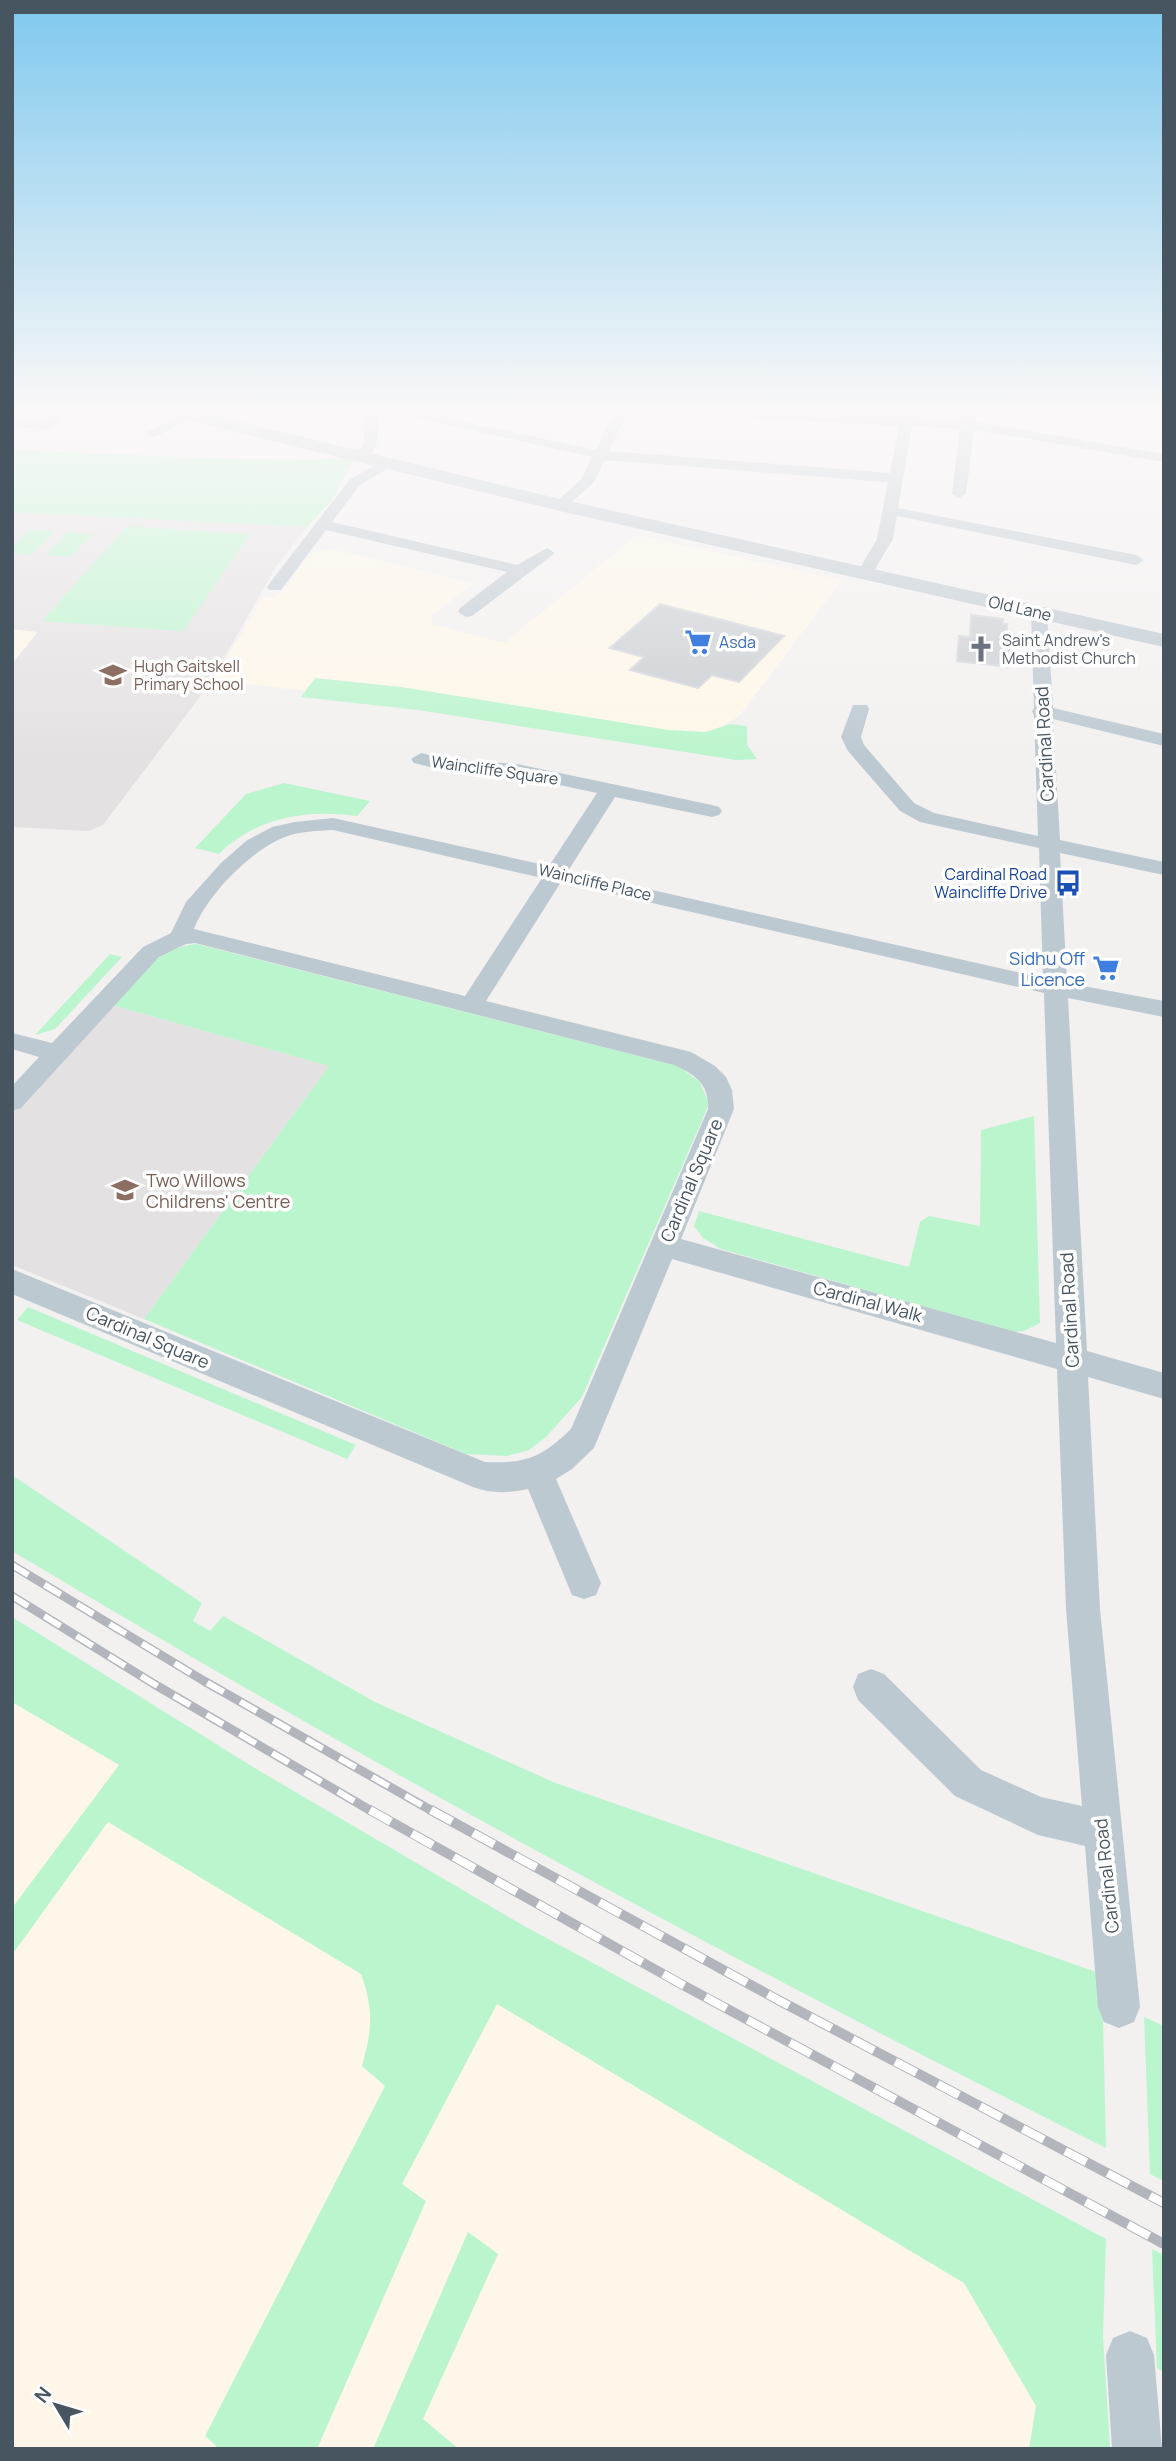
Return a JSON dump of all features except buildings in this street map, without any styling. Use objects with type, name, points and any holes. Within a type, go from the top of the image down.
[{"type":"street","points":[[275,587],[320,528]]},
{"type":"street","points":[[347,528],[519,570]]},
{"type":"street","name":"Old Lane","points":[[663,528],[1164,641]]},
{"type":"street","points":[[865,573],[885,539],[888,528]]},
{"type":"street","points":[[976,528],[1136,560]]},
{"type":"street","points":[[466,612],[519,570],[547,553]]},
{"type":"street","name":"Cardinal Road","points":[[1039,612],[1041,711],[1083,1609],[1119,2007]]},
{"type":"street","points":[[860,709],[851,737],[855,747],[913,812],[927,818],[1164,869]]},
{"type":"street","points":[[1041,711],[1164,740]]},
{"type":"street","name":"Waincliffe Square","points":[[421,759],[446,765],[517,770],[712,811]]},
{"type":"street","points":[[471,1005],[609,790]]},
{"type":"street","name":"Waincliffe Place","points":[[181,937],[184,923],[193,905],[244,851],[261,839],[284,830],[310,825],[352,827],[1055,988],[1164,1009]]},
{"type":"street","points":[[12,1102],[151,952],[181,937]]},
{"type":"street","name":"Cardinal Square","points":[[12,1281],[484,1477],[515,1479],[538,1474],[565,1456],[583,1438],[721,1110],[723,1094],[715,1079],[701,1066],[682,1058],[210,938],[181,937]]},
{"type":"street","points":[[12,1041],[57,1054]]},
{"type":"street","name":"Cardinal Walk","points":[[663,1245],[1164,1386]]},
{"type":"street","points":[[538,1474],[584,1583]]},
{"type":"street","points":[[871,1687],[968,1783],[1038,1816],[1101,1830]]},
{"type":"street","points":[[1130,2355],[1137,2449]]},
{"type":"shaded area","name":"Hugh Gaitskell Primary School","points":[[12,528],[306,528],[276,567],[208,686],[103,825],[89,831],[12,827],[12,664],[38,632],[12,629]]},
{"type":"shaded area","points":[[637,535],[842,580],[739,716],[719,729],[706,732],[668,730],[401,687],[316,678],[305,691],[214,680],[264,596],[272,598],[285,588],[314,552],[330,549],[345,552],[473,584],[431,616],[432,624],[504,643]]},
{"type":"shaded area","points":[[12,629],[39,631],[12,664]]},
{"type":"shaded area","name":"Two Willows Childrens' Centre","points":[[112,1005],[329,1066],[144,1319],[12,1265],[12,1114]]},
{"type":"shaded area","points":[[12,1702],[306,1873],[496,2003],[964,2283],[1036,2406],[1029,2449],[12,2449]]},
{"type":"green space","points":[[125,528],[250,534],[183,631],[42,621]]},
{"type":"green space","points":[[30,529],[55,531],[31,555],[12,553],[12,547]]},
{"type":"green space","points":[[68,532],[93,534],[70,557],[46,555]]},
{"type":"green space","points":[[315,678],[401,687],[668,730],[706,732],[730,724],[747,726],[747,745],[757,759],[736,760],[418,710],[301,697]]},
{"type":"green space","points":[[284,783],[370,801],[357,816],[320,814],[283,818],[249,831],[219,854],[195,848],[246,794]]},
{"type":"green space","points":[[197,944],[678,1066],[700,1082],[709,1104],[582,1397],[546,1437],[529,1450],[507,1456],[466,1454],[144,1319],[329,1066],[112,1005],[149,965],[170,951]]},
{"type":"green space","points":[[110,954],[122,957],[55,1029],[35,1035]]},
{"type":"green space","points":[[1034,1116],[1040,1323],[1024,1331],[1014,1332],[721,1249],[703,1238],[694,1226],[699,1211],[909,1267],[920,1222],[929,1216],[980,1226],[981,1130]]},
{"type":"green space","points":[[28,1307],[356,1445],[347,1459],[17,1320]]},
{"type":"green space","points":[[12,1475],[202,1603],[193,1621],[210,1631],[223,1616],[375,1702],[553,1782],[1102,1974],[1106,2148],[828,2006],[553,1860],[281,1708],[12,1551]]},
{"type":"green space","points":[[12,1617],[258,1770],[526,1927],[1106,2239],[1103,2337],[1110,2449],[1029,2449],[1036,2406],[964,2283],[497,2004],[402,2184],[426,2201],[317,2449],[219,2449],[205,2436],[385,2086],[362,2066],[370,2020],[368,1998],[361,1974],[108,1822],[12,1955],[12,1908],[119,1765],[12,1702]]},
{"type":"green space","points":[[1144,2017],[1164,2026],[1164,2181],[1150,2174]]},
{"type":"green space","points":[[468,2232],[498,2254],[423,2419],[459,2449],[373,2449]]},
{"type":"green space","points":[[1152,2249],[1164,2255],[1164,2372],[1157,2368]]},
{"type":"railway","points":[[12,1565],[204,1681],[434,1812]]},
{"type":"railway","points":[[12,1596],[154,1684],[373,1812]]},
{"type":"railway","points":[[370,1810],[681,1984],[1164,2244]]},
{"type":"railway","points":[[431,1810],[780,2001],[1164,2203]]},
{"type":"place","name":"Asda","points":[[698,642]]},
{"type":"place","name":"Saint Andrew's Methodist Church","points":[[981,649]]},
{"type":"place","name":"Hugh Gaitskell Primary School","points":[[113,675]]},
{"type":"place","name":"Cardinal Road Waincliffe Drive","points":[[1068,883]]},
{"type":"place","name":"Sidhu Off Licence","points":[[1106,968]]},
{"type":"place","name":"Two Willows Childrens' Centre","points":[[125,1190]]}]
